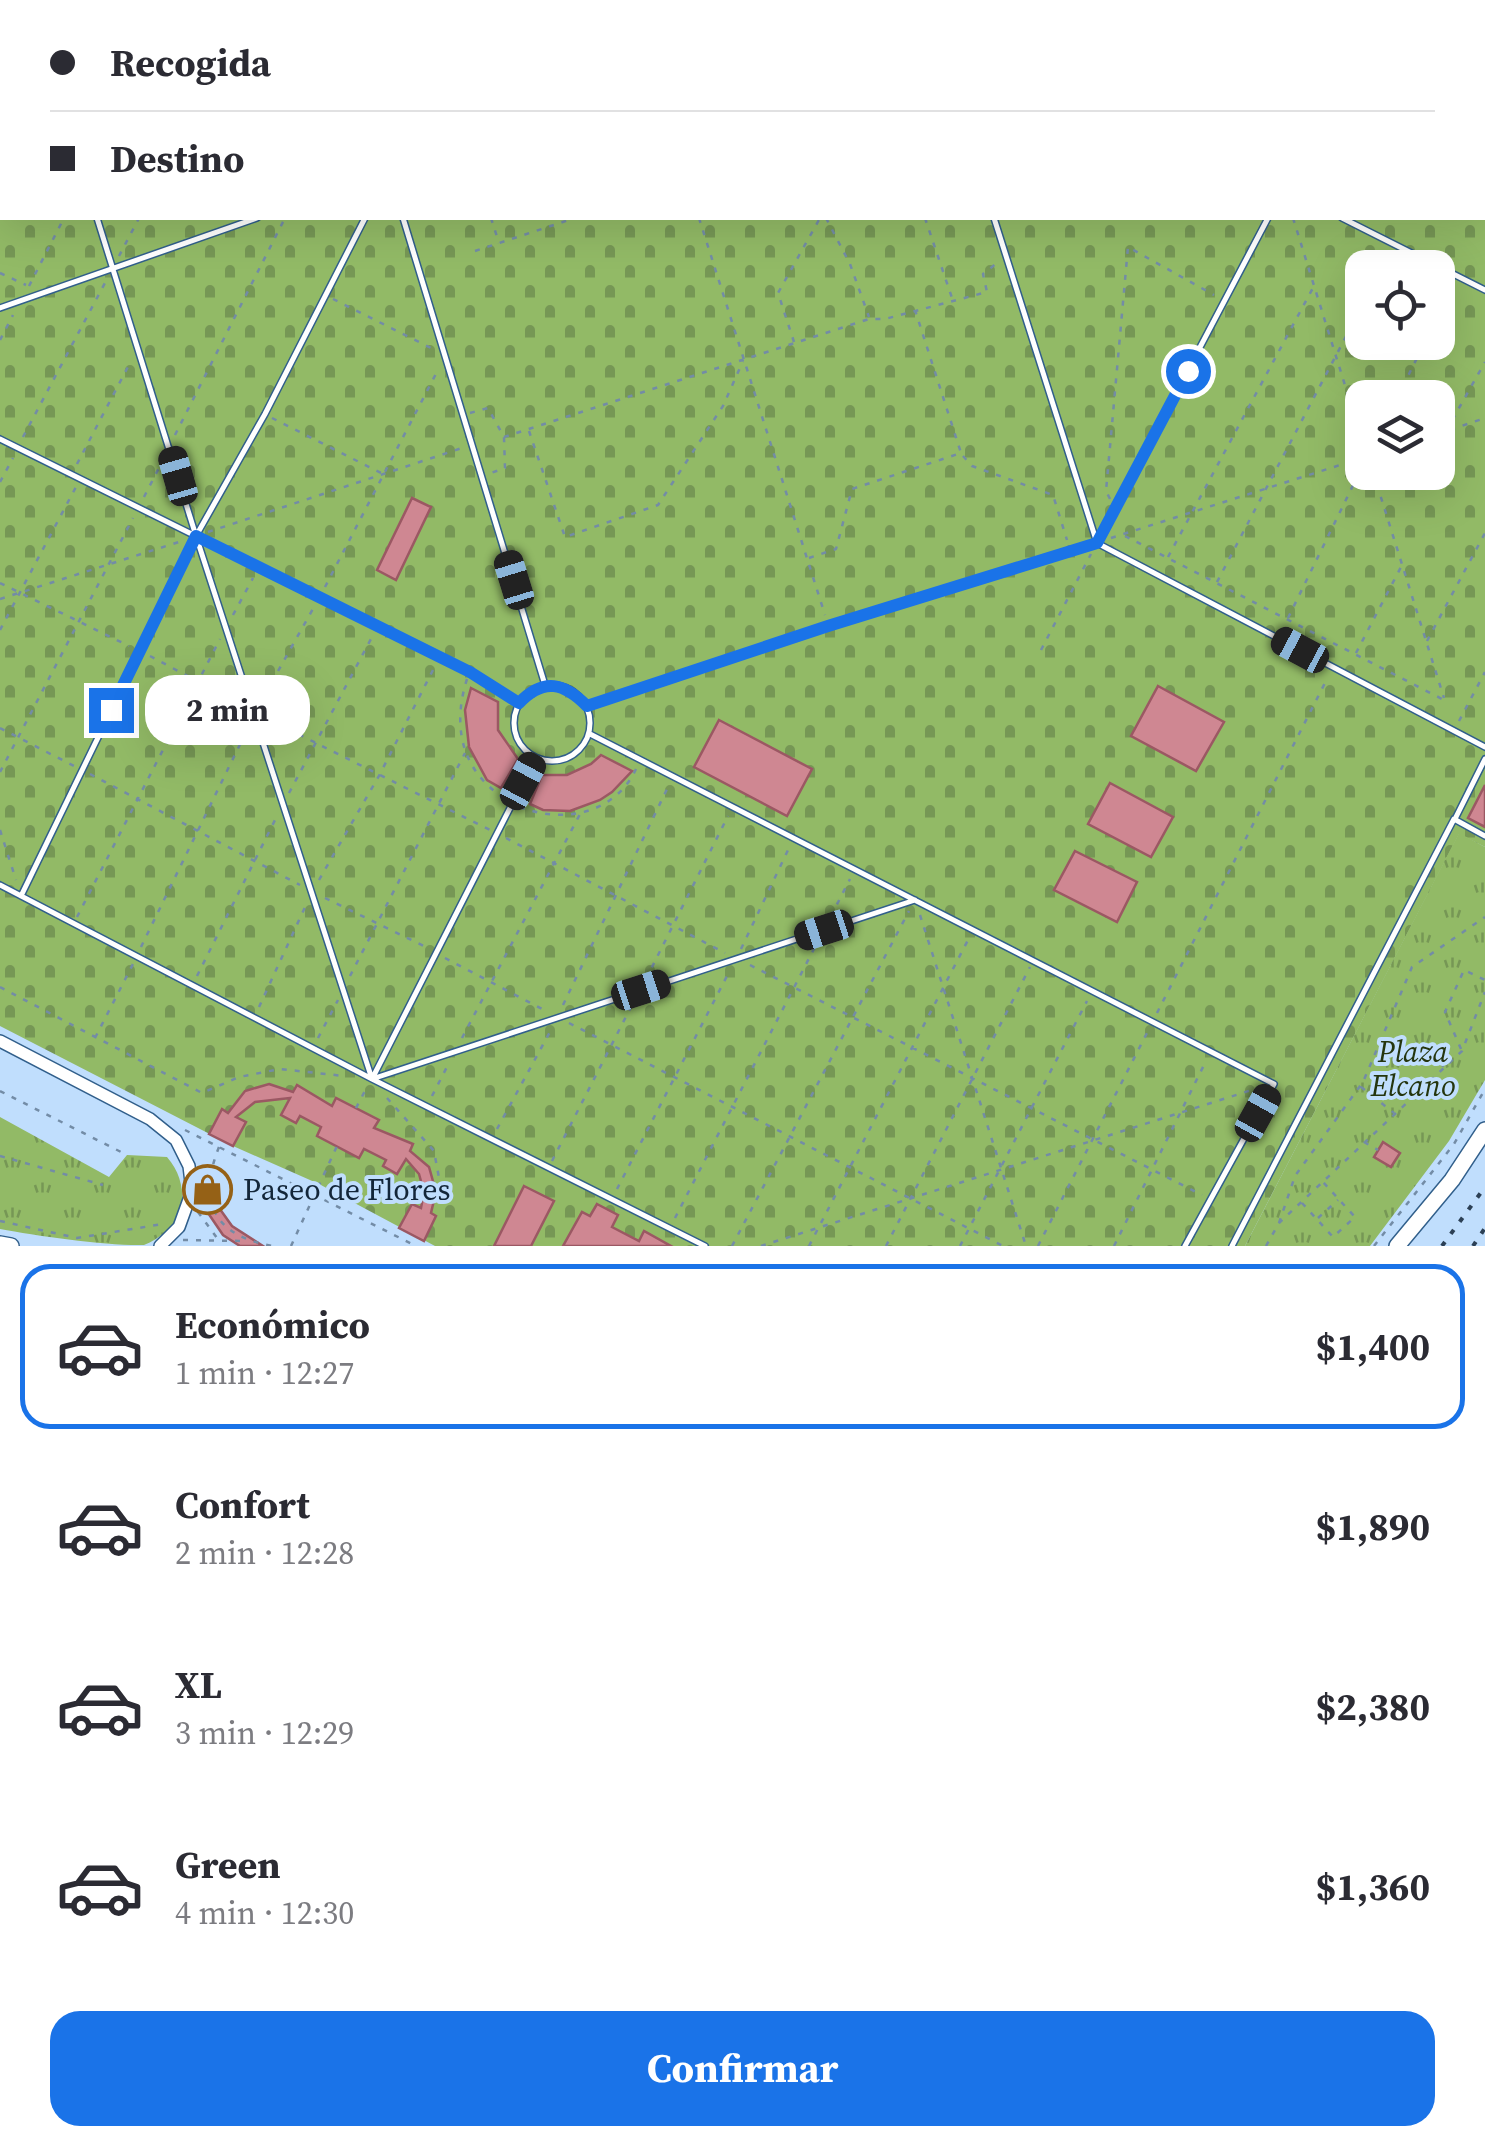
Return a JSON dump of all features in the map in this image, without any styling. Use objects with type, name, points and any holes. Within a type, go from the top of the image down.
[{"type":"main road","points":[[1398,1246],[1452,1180],[1485,1130]]},
{"type":"main road","points":[[0,1244],[10,1246]]},
{"type":"street","points":[[0,1041],[164,1128],[185,1154],[192,1192],[179,1228],[163,1244]]},
{"type":"lane","points":[[98,220],[372,1079]]},
{"type":"lane","points":[[0,308],[251,220]]},
{"type":"lane","points":[[21,896],[196,536],[265,414],[364,220]]},
{"type":"lane","points":[[404,220],[546,685]]},
{"type":"lane","points":[[995,220],[1097,543],[1485,747]]},
{"type":"lane","points":[[587,706],[1097,543],[1267,220]]},
{"type":"lane","points":[[1346,220],[1485,290]]},
{"type":"lane","points":[[0,439],[440,657],[519,703]]},
{"type":"lane","points":[[546,685],[570,689],[587,706],[590,734],[578,752],[557,762],[535,758],[519,744],[513,724],[519,703],[530,691],[546,685]]},
{"type":"lane","points":[[590,734],[1274,1084],[1185,1246]]},
{"type":"lane","points":[[372,1079],[535,758]]},
{"type":"lane","points":[[1232,1246],[1485,759]]},
{"type":"lane","points":[[1454,819],[1485,836]]},
{"type":"lane","points":[[0,885],[372,1079],[705,1246]]},
{"type":"lane","points":[[372,1079],[915,900]]},
{"type":"path","points":[[0,273],[28,286],[63,220]]},
{"type":"path","points":[[0,482],[139,220]]},
{"type":"path","points":[[0,772],[284,220]]},
{"type":"path","points":[[493,220],[499,243]]},
{"type":"path","points":[[475,251],[569,220]]},
{"type":"path","points":[[700,220],[828,626]]},
{"type":"path","points":[[795,343],[778,293],[822,220]]},
{"type":"path","points":[[824,220],[850,264],[870,318]]},
{"type":"path","points":[[926,220],[953,301]]},
{"type":"path","points":[[1293,220],[1345,385]]},
{"type":"path","points":[[1392,250],[1395,244]]},
{"type":"path","points":[[1114,510],[1106,491],[1128,248],[1224,301]]},
{"type":"path","points":[[504,437],[870,318],[885,319],[987,292],[984,274],[1006,255]]},
{"type":"path","points":[[1455,283],[1458,277]]},
{"type":"path","points":[[1167,558],[1314,286]]},
{"type":"path","points":[[95,1038],[255,713],[320,598],[446,356],[326,295]]},
{"type":"path","points":[[0,340],[20,300]]},
{"type":"path","points":[[915,310],[962,453],[972,466],[1053,496],[1070,552]]},
{"type":"path","points":[[1216,583],[1345,339]]},
{"type":"path","points":[[72,475],[138,346]]},
{"type":"path","points":[[528,429],[565,536],[658,504],[723,406],[744,359]]},
{"type":"path","points":[[1455,416],[1485,362]]},
{"type":"path","points":[[464,414],[488,408],[504,437],[504,468],[482,476]]},
{"type":"path","points":[[265,414],[382,474]]},
{"type":"path","points":[[1455,429],[1485,418]]},
{"type":"path","points":[[0,600],[472,444]]},
{"type":"path","points":[[807,559],[836,549],[852,488],[962,453]]},
{"type":"path","points":[[1041,650],[1097,543],[1345,463]]},
{"type":"path","points":[[0,630],[80,479]]},
{"type":"path","points":[[1287,620],[1351,490]]},
{"type":"path","points":[[1122,535],[1444,700],[1379,490]]},
{"type":"path","points":[[1426,642],[1485,533]]},
{"type":"path","points":[[1356,655],[1402,565]]},
{"type":"path","points":[[74,923],[258,568]]},
{"type":"path","points":[[0,584],[199,681],[1211,1200]]},
{"type":"path","points":[[254,1017],[312,892],[380,774],[440,657]]},
{"type":"path","points":[[1038,1246],[1333,668]]},
{"type":"path","points":[[1454,732],[1485,672]]},
{"type":"path","points":[[0,728],[1003,1246]]},
{"type":"path","points":[[313,1048],[465,753]]},
{"type":"path","points":[[492,1139],[558,1018],[674,776]]},
{"type":"path","points":[[427,1106],[580,814]]},
{"type":"path","points":[[0,830],[21,896]]},
{"type":"path","points":[[612,1200],[794,837]]},
{"type":"path","points":[[670,1228],[855,869]]},
{"type":"path","points":[[915,900],[1026,1246]]},
{"type":"path","points":[[732,1246],[915,900]]},
{"type":"path","points":[[1266,1246],[1279,1223],[1295,1176],[1360,1086],[1412,967],[1485,918]]},
{"type":"path","points":[[809,1246],[974,930]]},
{"type":"path","points":[[886,1246],[1034,960]]},
{"type":"path","points":[[1462,1051],[1445,1012],[1464,970],[1485,980]]},
{"type":"path","points":[[0,988],[202,1093],[239,1077],[280,1069],[372,1079],[434,1151],[442,1194]]},
{"type":"path","points":[[960,1246],[1092,991]]},
{"type":"path","points":[[1279,1223],[1462,1051],[1485,992]]},
{"type":"path","points":[[1379,1045],[1445,1066]]},
{"type":"path","points":[[1114,1246],[1211,1051]]},
{"type":"path","points":[[356,1108],[372,1079]]},
{"type":"path","points":[[761,1246],[1274,1084]]},
{"type":"path","points":[[1360,1086],[1394,1113]]},
{"type":"path","points":[[1374,1246],[1454,1144],[1485,1089]]},
{"type":"path","points":[[0,1091],[127,1155]]},
{"type":"path","points":[[185,1130],[416,1246]]},
{"type":"path","points":[[1363,1142],[1378,1150]]},
{"type":"path","points":[[219,1146],[208,1176],[211,1202],[222,1224],[246,1242]]},
{"type":"path","points":[[291,1246],[337,1146]]},
{"type":"path","points":[[0,1156],[103,1185]]},
{"type":"path","points":[[1301,1202],[1333,1237],[1355,1217],[1322,1181]]},
{"type":"path","points":[[192,1192],[202,1218],[218,1239]]},
{"type":"path","points":[[1317,1219],[1339,1200]]},
{"type":"path","points":[[0,1221],[77,1241],[160,1224],[179,1228]]},
{"type":"path","points":[[163,1244],[218,1239],[273,1246]]},
{"type":"green space","points":[[0,220],[1485,220],[1485,847],[1459,834],[1245,1246],[435,1246],[319,1184],[233,1146],[0,1026]]},
{"type":"green space","name":"Plaza Elcano","points":[[1459,833],[1485,847],[1485,1080],[1449,1141],[1370,1246],[1245,1246]]},
{"type":"green space","points":[[0,1117],[109,1177],[127,1155],[167,1157],[181,1184],[182,1215],[144,1245],[0,1229]]},
{"type":"building","points":[[412,498],[431,507],[396,580],[377,570]]},
{"type":"building","points":[[1158,686],[1224,722],[1196,771],[1131,736]]},
{"type":"building","points":[[471,688],[498,702],[498,730],[518,759],[501,788],[487,780],[469,747],[465,710]]},
{"type":"building","points":[[719,720],[812,769],[787,816],[694,767]]},
{"type":"building","points":[[601,755],[632,771],[612,792],[570,811],[543,810],[530,804],[542,775],[567,775]]},
{"type":"building","points":[[1110,783],[1173,817],[1151,857],[1088,824]]},
{"type":"building","points":[[1485,785],[1485,827],[1468,818]]},
{"type":"building","points":[[1075,851],[1137,882],[1117,922],[1054,890]]},
{"type":"building","points":[[269,1084],[293,1092],[297,1085],[332,1106],[336,1098],[379,1120],[374,1128],[413,1144],[410,1151],[429,1167],[436,1192],[431,1213],[436,1216],[424,1241],[399,1228],[412,1204],[421,1208],[424,1192],[419,1174],[406,1159],[397,1174],[383,1166],[386,1160],[364,1149],[359,1158],[317,1136],[321,1127],[300,1116],[296,1123],[281,1115],[290,1098],[255,1102],[236,1117],[246,1122],[233,1146],[209,1134],[222,1109],[228,1113],[245,1091]]},
{"type":"building","points":[[1383,1142],[1400,1153],[1391,1167],[1374,1157]]},
{"type":"building","points":[[214,1184],[217,1205],[232,1226],[263,1246],[240,1246],[223,1235],[204,1207],[201,1186]]},
{"type":"building","points":[[524,1186],[554,1201],[531,1246],[494,1246]]},
{"type":"building","points":[[597,1204],[618,1215],[612,1227],[639,1241],[644,1231],[671,1246],[563,1246],[582,1212],[590,1216]]},
{"type":"railway","points":[[1442,1246],[1485,1187]]},
{"type":"railway","points":[[1473,1246],[1485,1228]]},
{"type":"place","name":"Paseo de Flores","points":[[208,1189]]},
{"type":"route","points":[[111,710],[196,536],[470,672],[519,703],[530,691],[546,685],[570,689],[587,706],[1097,543],[1188,371]]}]
